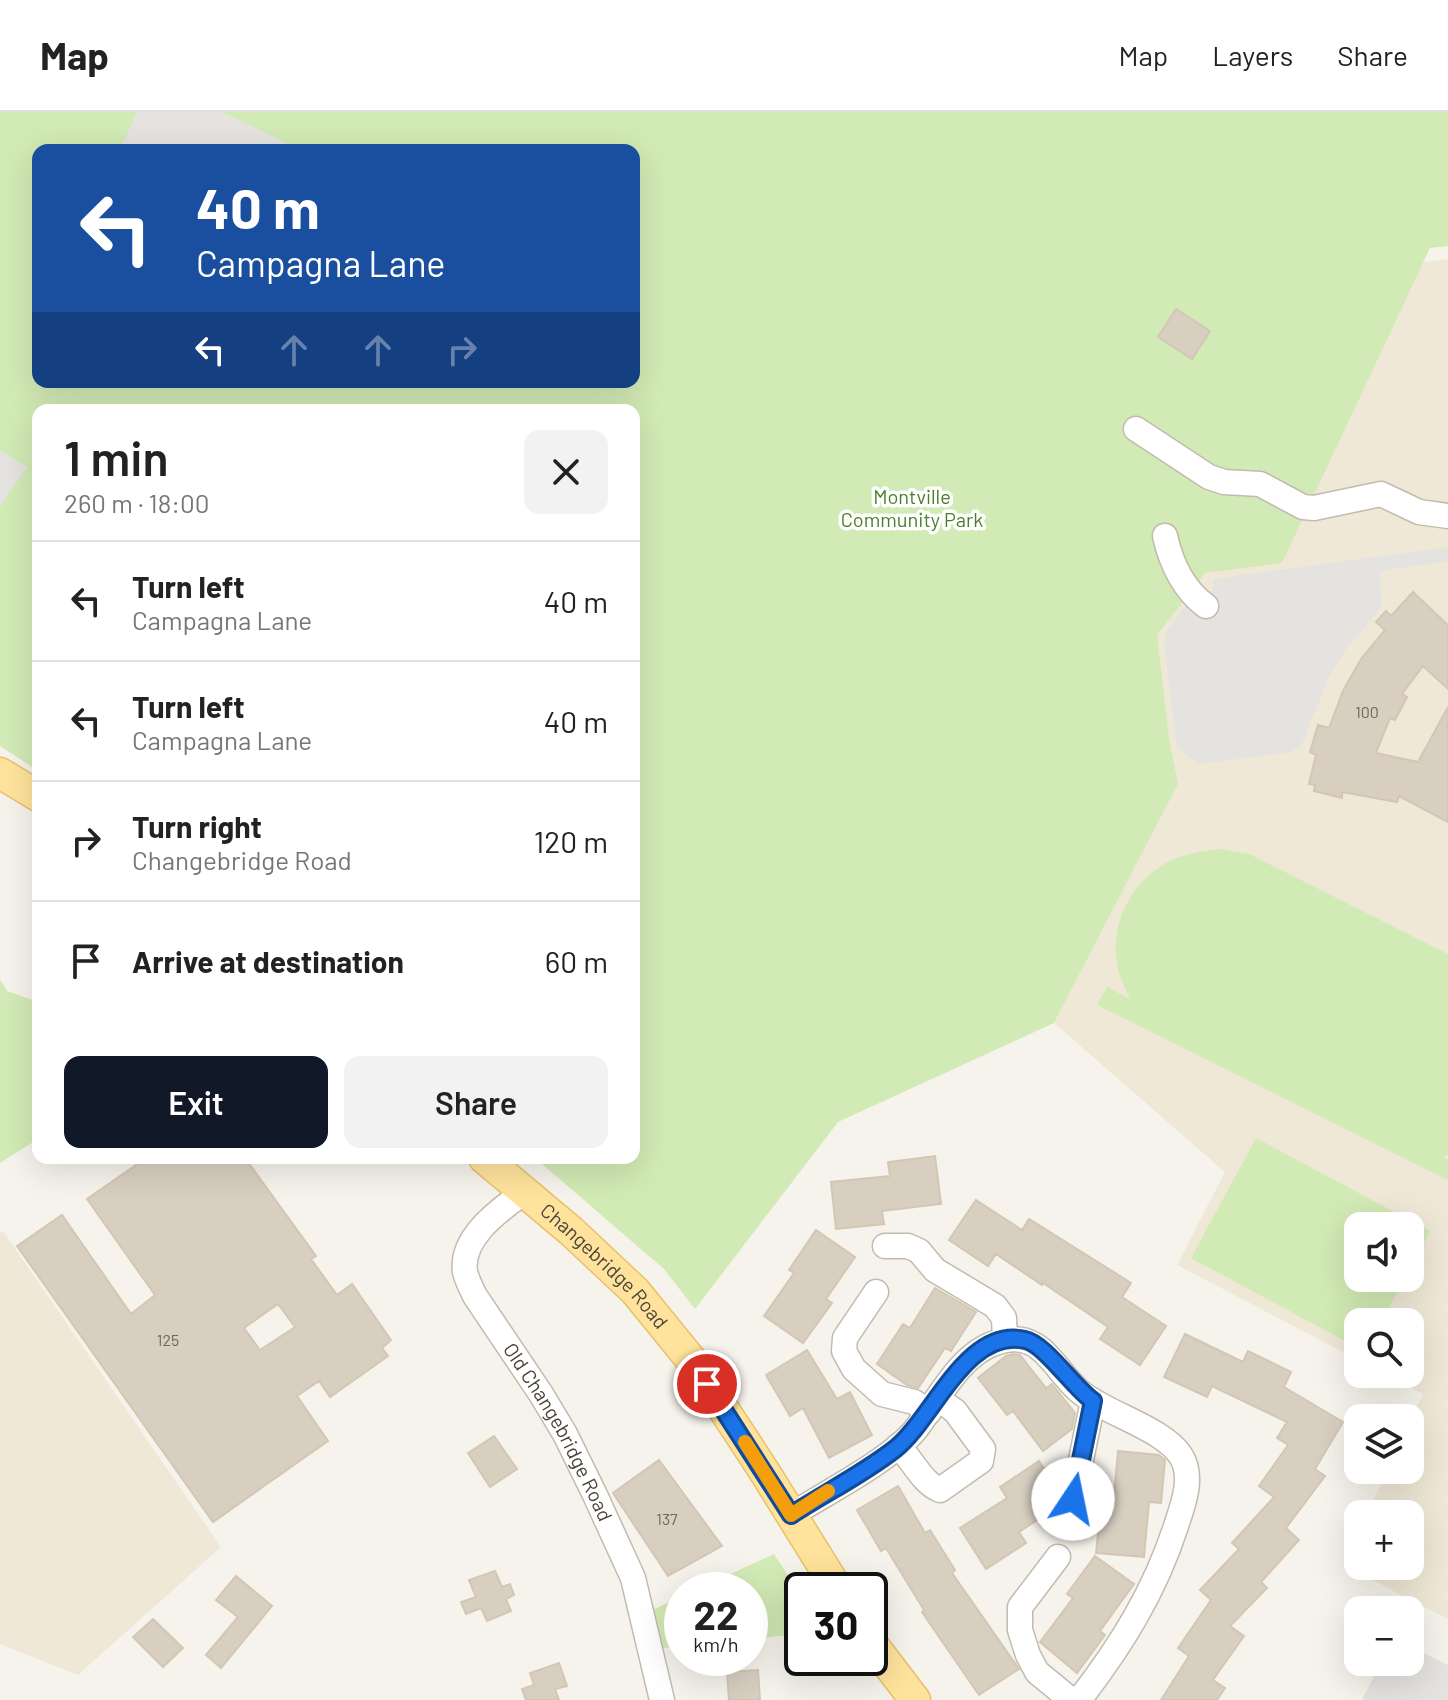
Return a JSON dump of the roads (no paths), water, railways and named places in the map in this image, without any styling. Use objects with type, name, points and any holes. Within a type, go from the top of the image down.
[{"type":"main road","points":[[0,773],[32,792]]},
{"type":"main road","name":"Changebridge Road","points":[[491,1164],[635,1291],[692,1361],[827,1572]]},
{"type":"main road","points":[[888,1665],[915,1700]]},
{"type":"street","points":[[1136,429],[1187,470],[1224,482],[1268,487],[1303,507],[1314,508],[1381,494],[1419,512],[1448,516]]},
{"type":"street","points":[[1165,536],[1182,580],[1195,598],[1206,606]]},
{"type":"street","name":"Old Changebridge Road","points":[[524,1192],[479,1232],[467,1252],[466,1275],[475,1296],[565,1434],[595,1495],[633,1578],[662,1700]]},
{"type":"street","points":[[885,1246],[908,1246],[919,1251],[935,1270],[995,1306],[1004,1318],[1005,1340]]},
{"type":"street","points":[[876,1292],[845,1338],[844,1351],[854,1369],[882,1394],[955,1411],[983,1449],[981,1461],[940,1490],[930,1486],[910,1456],[898,1446]]},
{"type":"street","points":[[791,1515],[898,1446],[971,1358],[989,1345],[1023,1339],[1034,1343],[1072,1384],[1093,1401],[1147,1429],[1175,1449],[1182,1458],[1187,1480],[1183,1504],[1152,1589],[1100,1673],[1079,1700]]},
{"type":"street","points":[[1073,1499],[1093,1401]]},
{"type":"street","points":[[1058,1557],[1020,1607],[1020,1630],[1037,1672],[1071,1700]]},
{"type":"park label","name":"Montville Community Park","points":[[912,508]]}]
